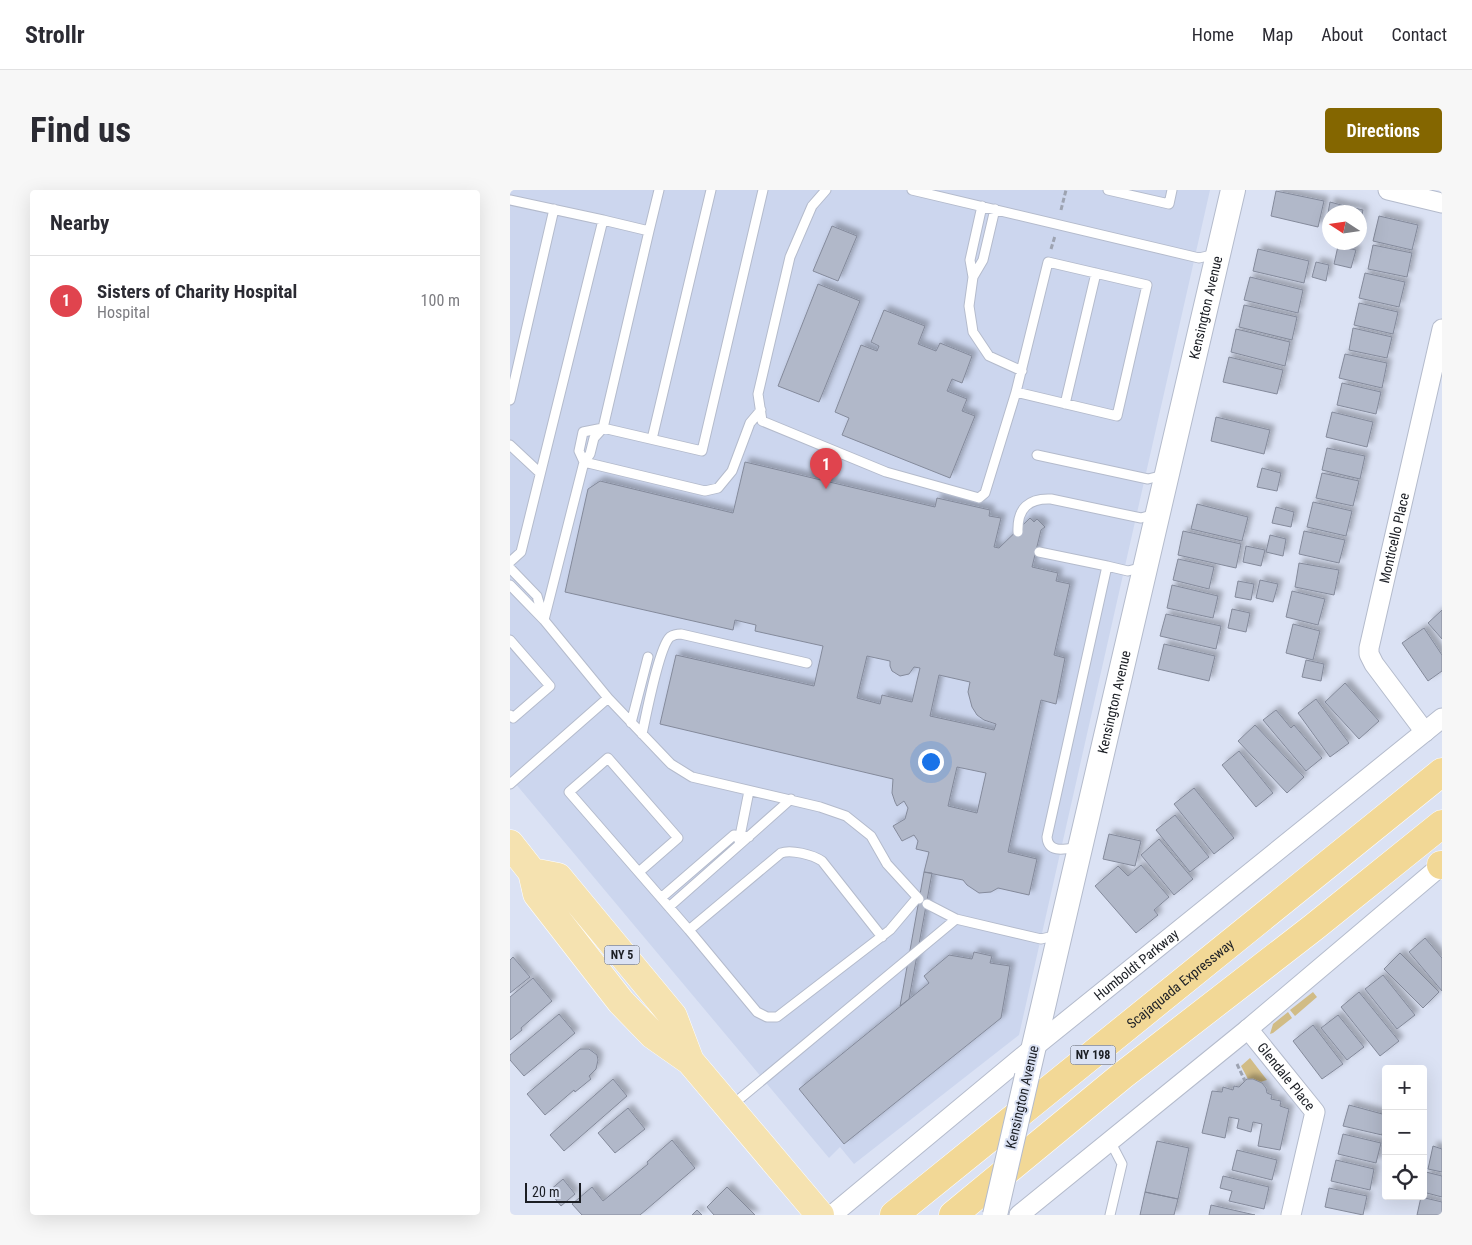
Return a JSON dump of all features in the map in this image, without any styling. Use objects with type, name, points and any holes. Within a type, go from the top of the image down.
[{"type":"highway","name":"Scajaquada Expressway","points":[[894,1215],[1442,772]]},
{"type":"highway","name":"NY 198","points":[[953,1215],[1123,1075],[1314,927],[1442,824]]},
{"type":"main road","name":"NY 5","points":[[510,844],[532,872],[558,877],[673,1016],[690,1061],[820,1215]]},
{"type":"street","name":"Kensington Avenue","points":[[995,1215],[1233,190]]},
{"type":"street","points":[[1388,190],[1442,203]]},
{"type":"street","name":"Monticello Place","points":[[1425,732],[1374,664],[1368,648],[1442,329]]},
{"type":"street","name":"Humboldt Parkway","points":[[832,1215],[1033,1048],[1442,718]]},
{"type":"street","points":[[1019,1215],[1248,1029],[1442,865]]},
{"type":"street","name":"Glendale Place","points":[[1248,1029],[1315,1112],[1291,1215]]},
{"type":"lane","points":[[603,428],[659,190]]},
{"type":"lane","points":[[652,439],[711,190]]},
{"type":"lane","points":[[544,620],[584,462],[579,451],[583,432],[603,428],[702,451],[763,190]]},
{"type":"lane","points":[[826,190],[819,194],[812,206],[790,257],[758,394],[762,421],[886,472],[980,498],[985,493],[1016,392],[1048,262],[1147,285],[1117,416],[1016,392]]},
{"type":"lane","points":[[912,190],[1199,258],[1218,254]]},
{"type":"lane","points":[[1108,190],[1169,204],[1172,190]]},
{"type":"lane","points":[[510,200],[649,231]]},
{"type":"lane","points":[[982,206],[970,260],[973,277],[969,306],[973,332],[989,356],[1022,371]]},
{"type":"lane","points":[[973,277],[984,260],[995,209]]},
{"type":"lane","points":[[510,400],[554,210]]},
{"type":"lane","points":[[510,562],[521,552],[603,220]]},
{"type":"lane","points":[[1065,404],[1096,273]]},
{"type":"lane","points":[[584,462],[705,491],[718,488],[732,471],[750,424],[761,410]]},
{"type":"lane","points":[[510,445],[540,474]]},
{"type":"lane","points":[[1037,455],[1148,479],[1167,475]]},
{"type":"lane","points":[[1018,532],[1018,522],[1022,510],[1029,503],[1039,499],[1052,499],[1141,518],[1158,514]]},
{"type":"lane","points":[[1039,552],[1128,571],[1146,566]]},
{"type":"lane","points":[[1080,846],[1061,850],[1050,847],[1046,837],[1107,566]]},
{"type":"lane","points":[[510,568],[537,596],[544,620]]},
{"type":"lane","points":[[510,585],[544,620],[608,698],[671,764],[692,777],[791,799],[846,816],[871,836],[888,864],[918,899],[882,937],[777,1017],[767,1017],[757,1012],[689,930],[569,792],[608,758],[678,838],[639,872]]},
{"type":"lane","points":[[642,734],[659,660],[668,639],[677,634],[807,663]]},
{"type":"lane","points":[[510,640],[550,686],[513,718],[510,715]]},
{"type":"lane","points":[[631,723],[648,657]]},
{"type":"lane","points":[[510,784],[608,698]]},
{"type":"lane","points":[[744,836],[749,791]]},
{"type":"lane","points":[[669,907],[738,846],[744,836],[791,799]]},
{"type":"lane","points":[[661,898],[728,839],[734,835],[744,836]]},
{"type":"lane","points":[[689,930],[781,853],[788,851],[814,857],[822,861],[882,937]]},
{"type":"lane","points":[[927,904],[956,919],[1041,939],[1060,935]]},
{"type":"lane","points":[[729,1107],[956,919]]},
{"type":"lane","points":[[1110,1142],[1122,1164],[1110,1215]]},
{"type":"path","points":[[1061,210],[1066,190]]},
{"type":"path","points":[[1049,258],[1055,235]]},
{"type":"path","points":[[1237,1064],[1245,1081]]},
{"type":"shaded area","points":[[510,190],[1210,190],[1019,1035],[854,1164],[840,1147],[829,1158],[510,777]]},
{"type":"shaded area","points":[[1313,992],[1317,997],[1295,1016],[1290,1010]]},
{"type":"shaded area","points":[[1288,1012],[1292,1018],[1270,1034],[1273,1024]]},
{"type":"shaded area","points":[[1250,1058],[1267,1080],[1260,1082],[1248,1079],[1241,1066]]},
{"type":"building","points":[[1276,191],[1324,201],[1318,227],[1271,216]]},
{"type":"building","points":[[1330,202],[1341,205],[1329,205]]},
{"type":"building","points":[[1379,216],[1418,225],[1412,250],[1373,241]]},
{"type":"building","points":[[832,226],[857,236],[838,281],[813,271]]},
{"type":"building","points":[[1373,245],[1412,253],[1407,277],[1368,269]]},
{"type":"building","points":[[1258,249],[1309,261],[1304,283],[1253,271]]},
{"type":"building","points":[[1337,250],[1356,250],[1351,268],[1334,264]]},
{"type":"building","points":[[1316,262],[1329,265],[1326,281],[1312,277]]},
{"type":"building","points":[[1365,273],[1405,282],[1399,307],[1359,298]]},
{"type":"building","points":[[1250,277],[1303,290],[1298,313],[1244,300]]},
{"type":"building","points":[[818,284],[860,301],[819,402],[778,386]]},
{"type":"building","points":[[1359,303],[1398,312],[1393,334],[1354,325]]},
{"type":"building","points":[[1244,305],[1297,317],[1292,340],[1239,327]]},
{"type":"building","points":[[884,310],[925,326],[918,344],[936,351],[940,343],[972,356],[962,383],[952,379],[947,391],[967,399],[962,411],[975,416],[950,478],[842,435],[849,418],[835,412],[861,345],[877,351],[879,346],[871,342]]},
{"type":"building","points":[[1353,328],[1392,337],[1387,358],[1349,350]]},
{"type":"building","points":[[1236,329],[1290,342],[1285,366],[1231,352]]},
{"type":"building","points":[[1345,354],[1387,363],[1382,388],[1339,378]]},
{"type":"building","points":[[1229,357],[1283,370],[1277,394],[1223,382]]},
{"type":"building","points":[[1342,383],[1381,392],[1376,414],[1337,405]]},
{"type":"building","points":[[1332,412],[1373,422],[1367,447],[1326,437]]},
{"type":"building","points":[[1216,417],[1270,430],[1264,454],[1211,441]]},
{"type":"building","points":[[1327,448],[1365,456],[1360,479],[1322,470]]},
{"type":"building","points":[[745,462],[935,507],[937,498],[990,510],[989,516],[1001,518],[994,547],[999,548],[1030,518],[1034,522],[1037,519],[1045,527],[1041,530],[1032,567],[1058,573],[1056,581],[1070,584],[1054,655],[1065,658],[1056,704],[1041,700],[1008,852],[1037,859],[1029,895],[998,888],[991,892],[979,893],[963,880],[924,872],[929,852],[916,849],[918,841],[914,835],[902,841],[893,826],[905,819],[908,808],[904,801],[897,806],[892,793],[893,779],[660,724],[676,655],[814,686],[823,646],[755,631],[756,625],[735,620],[733,630],[565,592],[588,489],[600,481],[733,513]],"holes":[[[867,656],[890,661],[892,671],[900,676],[909,674],[914,667],[920,668],[912,702],[882,695],[880,704],[857,698]],[[939,675],[970,682],[968,692],[972,707],[977,715],[984,720],[996,724],[994,730],[930,716]],[[957,767],[986,773],[977,813],[948,806]]]},
{"type":"building","points":[[1262,468],[1281,473],[1277,491],[1257,487]]},
{"type":"building","points":[[1322,473],[1359,481],[1353,506],[1316,498]]},
{"type":"building","points":[[1313,502],[1352,511],[1346,536],[1307,527]]},
{"type":"building","points":[[1197,504],[1248,517],[1242,541],[1191,529]]},
{"type":"building","points":[[1276,507],[1294,512],[1291,527],[1272,523]]},
{"type":"building","points":[[1183,531],[1241,544],[1236,568],[1178,555]]},
{"type":"building","points":[[1304,531],[1345,540],[1339,563],[1299,554]]},
{"type":"building","points":[[1270,535],[1286,539],[1283,556],[1266,552]]},
{"type":"building","points":[[1246,546],[1265,550],[1261,566],[1243,562]]},
{"type":"building","points":[[1178,559],[1214,567],[1209,589],[1173,580]]},
{"type":"building","points":[[1299,563],[1339,570],[1334,595],[1295,587]]},
{"type":"building","points":[[1260,580],[1278,584],[1273,602],[1256,598]]},
{"type":"building","points":[[1238,581],[1254,584],[1251,600],[1235,597]]},
{"type":"building","points":[[1172,585],[1218,596],[1213,618],[1167,608]]},
{"type":"building","points":[[1292,591],[1325,599],[1318,625],[1286,617]]},
{"type":"building","points":[[1232,609],[1250,613],[1246,632],[1228,628]]},
{"type":"building","points":[[1442,610],[1442,639],[1428,623]]},
{"type":"building","points":[[1166,614],[1221,626],[1216,649],[1160,636]]},
{"type":"building","points":[[1293,624],[1320,631],[1313,660],[1286,653]]},
{"type":"building","points":[[1424,628],[1442,655],[1442,671],[1428,681],[1402,643]]},
{"type":"building","points":[[1164,644],[1215,656],[1209,681],[1158,669]]},
{"type":"building","points":[[1306,660],[1324,664],[1321,681],[1302,677]]},
{"type":"building","points":[[1345,683],[1379,721],[1359,739],[1325,702]]},
{"type":"building","points":[[1316,699],[1349,743],[1330,757],[1298,713]]},
{"type":"building","points":[[1276,710],[1291,728],[1294,725],[1322,758],[1306,771],[1263,720]]},
{"type":"building","points":[[1255,725],[1304,777],[1287,793],[1238,741]]},
{"type":"building","points":[[1239,751],[1273,793],[1256,807],[1222,765]]},
{"type":"building","points":[[1194,788],[1234,838],[1214,854],[1174,804]]},
{"type":"building","points":[[1175,815],[1209,857],[1190,872],[1156,830]]},
{"type":"building","points":[[1109,834],[1141,841],[1135,866],[1103,859]]},
{"type":"building","points":[[1159,839],[1193,879],[1174,895],[1141,855]]},
{"type":"building","points":[[1141,865],[1169,897],[1154,910],[1158,915],[1136,933],[1095,886],[1118,866],[1128,876]]},
{"type":"building","points":[[924,872],[932,873],[909,999],[900,1006]]},
{"type":"building","points":[[1425,938],[1442,958],[1442,991],[1409,952]]},
{"type":"building","points":[[974,952],[992,956],[990,963],[1010,966],[1001,1018],[844,1144],[799,1089],[929,983],[924,976],[949,955],[972,959]]},
{"type":"building","points":[[1400,953],[1439,992],[1423,1008],[1384,969]]},
{"type":"building","points":[[513,957],[530,977],[510,993],[510,960]]},
{"type":"building","points":[[1383,975],[1415,1015],[1397,1029],[1365,989]]},
{"type":"building","points":[[533,978],[552,1001],[510,1040],[510,997]]},
{"type":"building","points":[[1359,992],[1399,1041],[1380,1056],[1341,1007]]},
{"type":"building","points":[[559,1014],[575,1033],[524,1076],[510,1060],[510,1055]]},
{"type":"building","points":[[1338,1015],[1364,1047],[1347,1060],[1321,1028]]},
{"type":"building","points":[[1313,1025],[1343,1064],[1322,1079],[1293,1041]]},
{"type":"building","points":[[580,1049],[589,1049],[597,1055],[596,1069],[589,1076],[591,1079],[575,1092],[574,1090],[545,1115],[527,1094]]},
{"type":"building","points":[[613,1079],[627,1096],[564,1151],[550,1135]]},
{"type":"building","points":[[1247,1079],[1253,1079],[1262,1083],[1267,1093],[1272,1095],[1271,1099],[1281,1101],[1280,1106],[1289,1109],[1280,1150],[1258,1146],[1262,1124],[1253,1122],[1251,1132],[1237,1128],[1239,1119],[1229,1117],[1225,1138],[1202,1133],[1212,1091],[1222,1092],[1223,1087],[1233,1090],[1234,1086],[1239,1087]]},
{"type":"building","points":[[1349,1105],[1382,1114],[1382,1135],[1343,1126]]},
{"type":"building","points":[[628,1108],[645,1129],[615,1153],[598,1133]]},
{"type":"building","points":[[1343,1134],[1381,1143],[1376,1163],[1338,1154]]},
{"type":"building","points":[[672,1140],[695,1168],[640,1215],[582,1215],[572,1204],[592,1187],[603,1201],[648,1164],[647,1162]]},
{"type":"building","points":[[1157,1141],[1189,1148],[1178,1199],[1145,1192]]},
{"type":"building","points":[[1433,1146],[1442,1149],[1442,1172],[1428,1169]]},
{"type":"building","points":[[1237,1150],[1277,1160],[1272,1180],[1232,1170]]},
{"type":"building","points":[[1336,1160],[1374,1169],[1370,1190],[1331,1181]]},
{"type":"building","points":[[1427,1172],[1442,1176],[1442,1197],[1427,1193]]},
{"type":"building","points":[[1223,1176],[1269,1187],[1264,1209],[1229,1201],[1232,1191],[1220,1188]]},
{"type":"building","points":[[563,1179],[575,1194],[561,1206],[549,1191]]},
{"type":"building","points":[[727,1187],[755,1215],[714,1215],[707,1207]]},
{"type":"building","points":[[1329,1188],[1367,1196],[1363,1215],[1325,1207]]},
{"type":"building","points":[[1145,1192],[1178,1199],[1174,1215],[1140,1215]]},
{"type":"building","points":[[1427,1198],[1442,1202],[1442,1215],[1417,1215],[1420,1200],[1427,1200]]},
{"type":"building","points":[[1211,1205],[1255,1215],[1209,1215]]},
{"type":"building","points":[[697,1210],[702,1215],[692,1215]]},
{"type":"place","name":"Sisters of Charity Hospital","points":[[826,489]]}]
